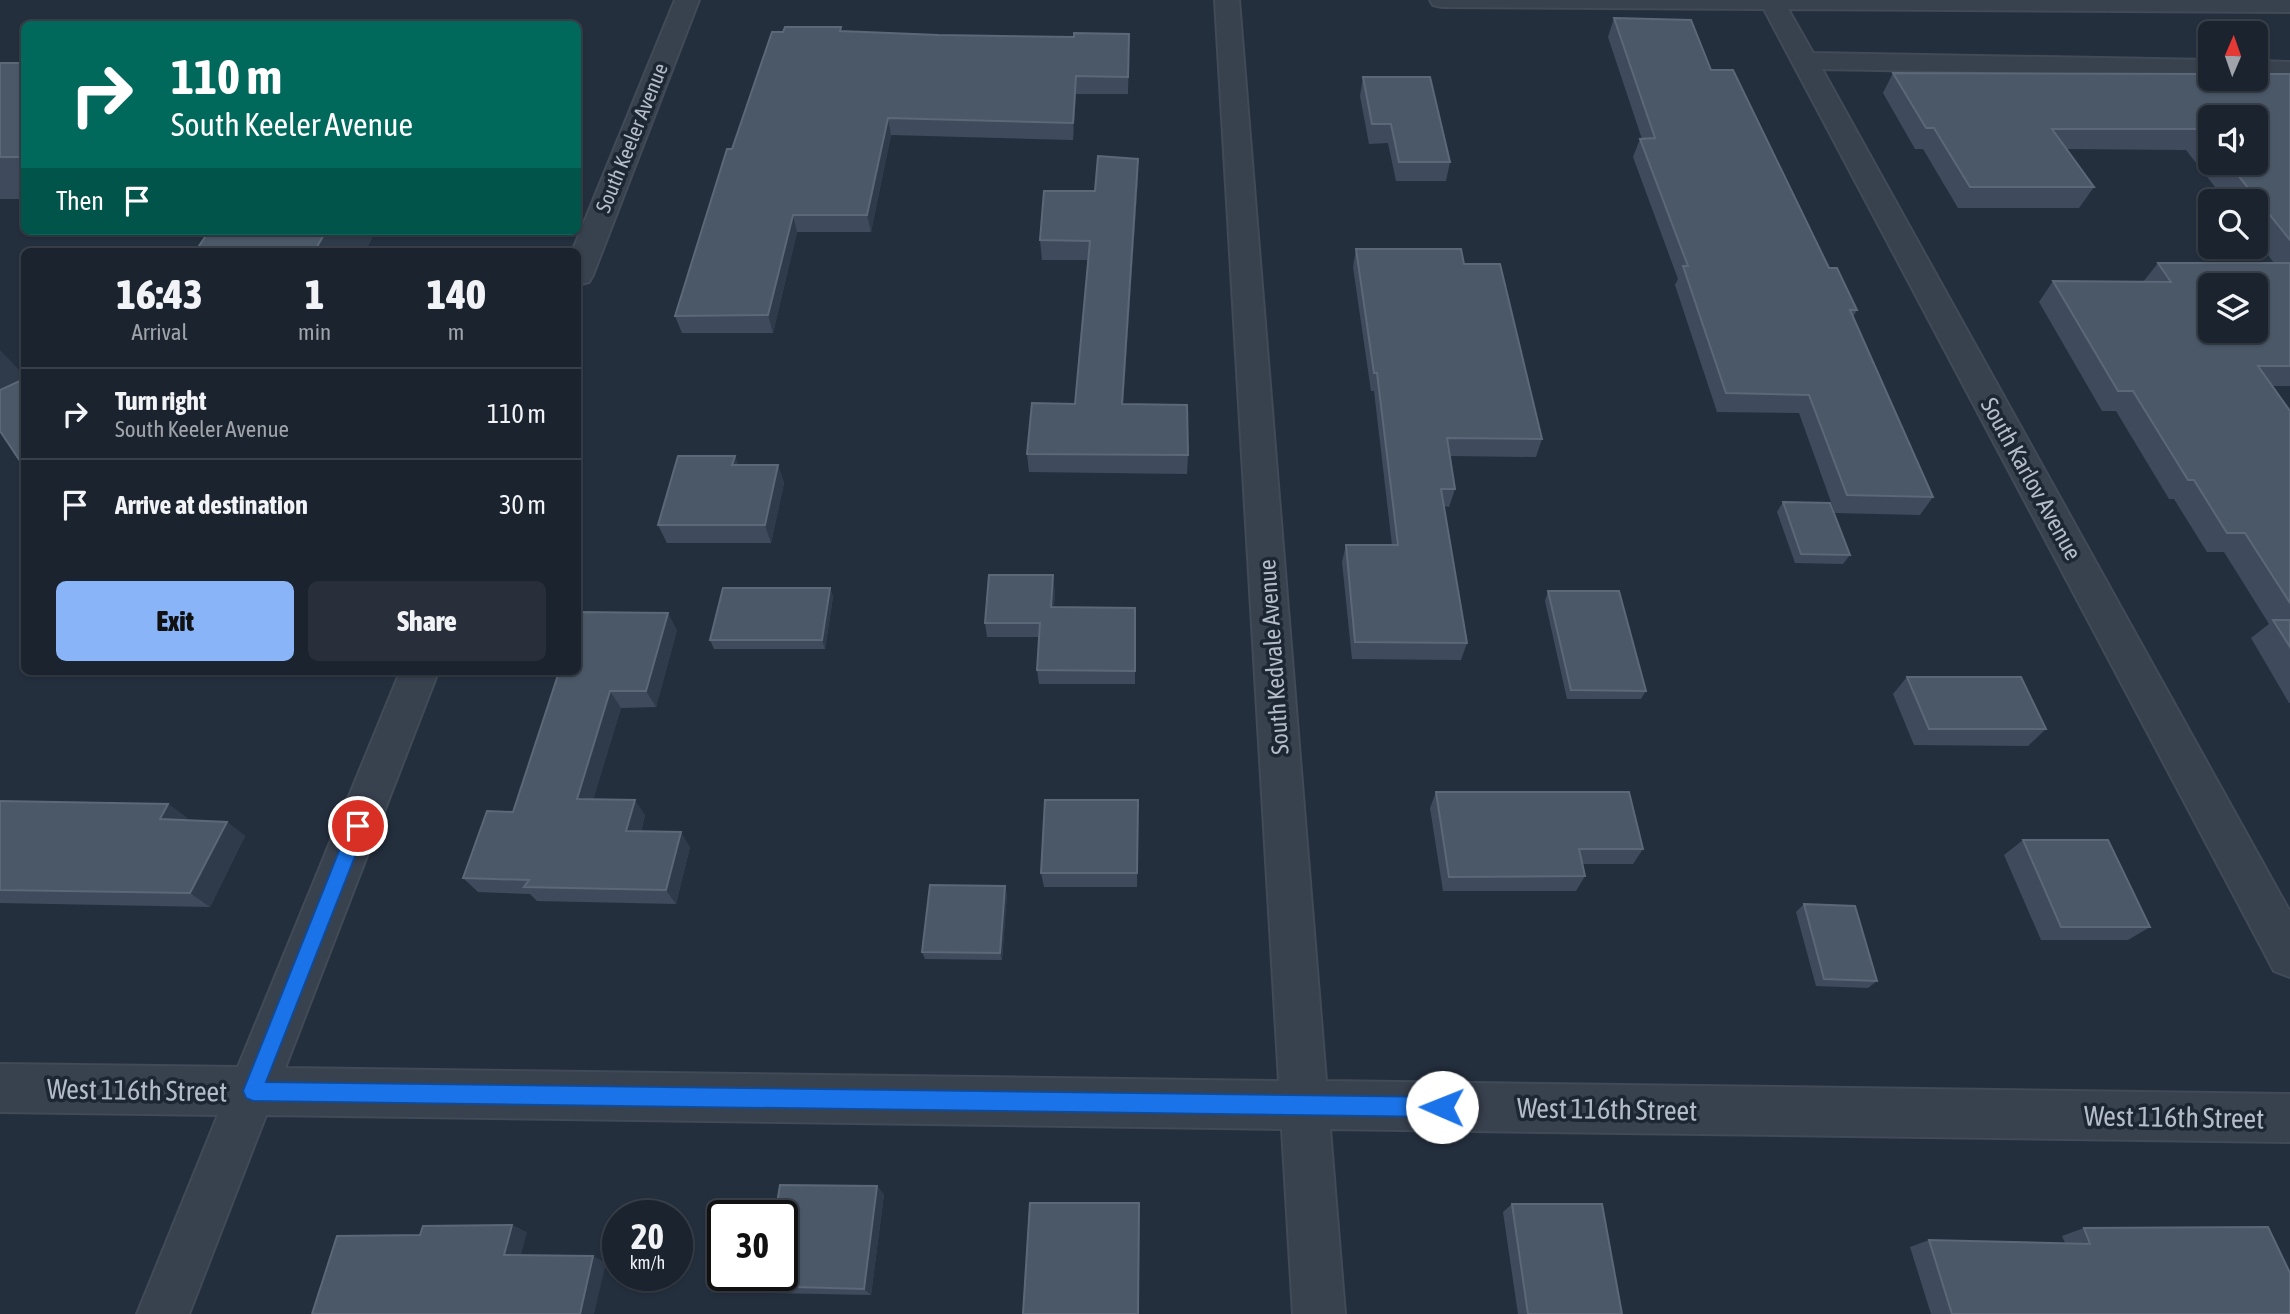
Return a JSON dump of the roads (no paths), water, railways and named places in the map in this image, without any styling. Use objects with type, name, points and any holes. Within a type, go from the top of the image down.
[{"type":"street","name":"South Keeler Avenue","points":[[581,267],[687,0]]},
{"type":"street","name":"South Kedvale Avenue","points":[[1227,0],[1319,1314]]},
{"type":"street","points":[[1442,0],[2290,5]]},
{"type":"street","name":"South Karlov Avenue","points":[[1772,2],[2290,956]]},
{"type":"street","points":[[1804,61],[2198,68]]},
{"type":"street","points":[[2268,69],[2290,69]]},
{"type":"street","points":[[163,1314],[418,675]]},
{"type":"street","name":"West 116th Street","points":[[0,1088],[2290,1118]]}]
